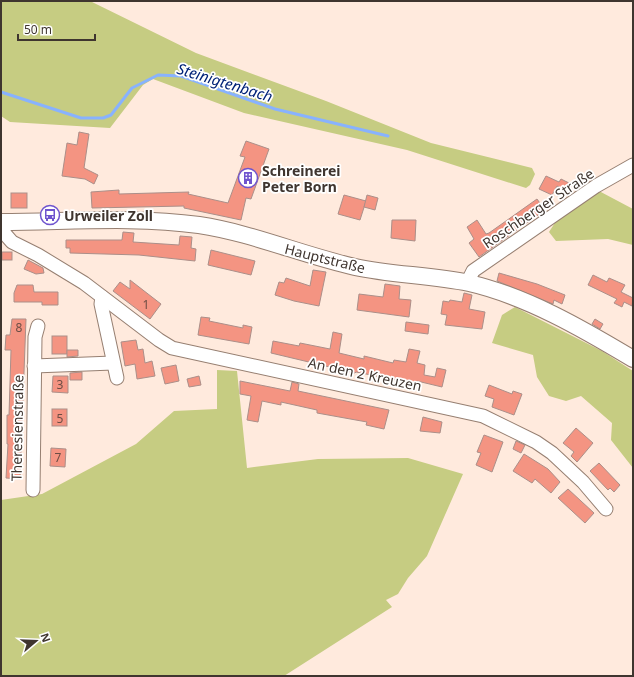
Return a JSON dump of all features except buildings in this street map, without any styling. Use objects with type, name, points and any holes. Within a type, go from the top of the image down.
[{"type":"main road","name":"Hauptstraße","points":[[1,222],[163,221],[200,226],[237,234],[328,261],[362,268],[415,274],[467,283],[503,293],[567,322],[633,359]]},
{"type":"street","name":"Roschberger Straße","points":[[467,283],[473,271],[596,186],[633,165]]},
{"type":"street","points":[[1,222],[5,234],[12,242],[70,273],[102,297],[101,304],[117,378]]},
{"type":"street","name":"An den 2 Kreuzen","points":[[102,297],[158,340],[172,348],[483,416],[536,442],[552,453],[583,482],[606,509]]},
{"type":"street","name":"Theresienstraße","points":[[32,490],[35,337],[38,326]]},
{"type":"street","name":"Theresienstraße","points":[[34,366],[113,363]]},
{"type":"green space","points":[[1,1],[90,1],[196,53],[326,101],[431,143],[532,168],[535,174],[530,185],[526,188],[407,150],[244,113],[153,79],[143,85],[110,128],[10,122],[1,116]]},
{"type":"green space","points":[[599,191],[633,209],[633,245],[608,239],[556,241],[549,232],[558,218]]},
{"type":"green space","points":[[515,307],[602,351],[633,371],[633,468],[611,440],[612,423],[581,396],[566,401],[549,396],[537,377],[533,355],[492,343],[502,315]]},
{"type":"green space","points":[[217,370],[237,371],[247,468],[318,459],[408,458],[463,474],[427,556],[408,578],[398,594],[386,600],[392,607],[284,676],[1,676],[1,500],[42,494],[136,444],[174,411],[217,409]]},
{"type":"waterway","name":"Steinigtenbach","points":[[1,92],[81,118],[103,118],[111,115],[132,88],[158,75],[181,76],[275,109],[388,136]]},
{"type":"place","name":"Schreinerei Peter Born","points":[[248,178]]},
{"type":"place","name":"Urweiler Zoll","points":[[50,215]]}]
